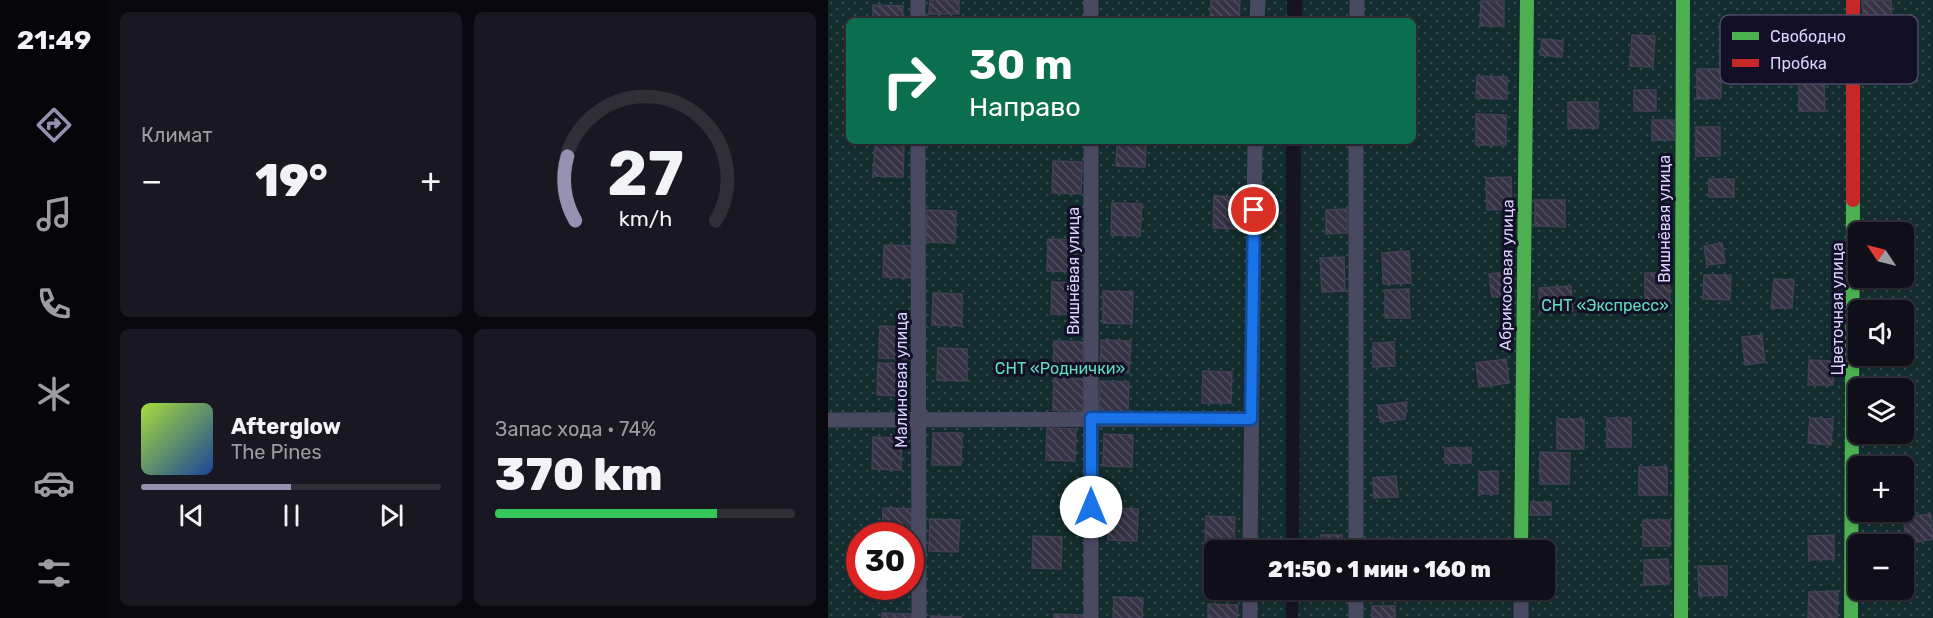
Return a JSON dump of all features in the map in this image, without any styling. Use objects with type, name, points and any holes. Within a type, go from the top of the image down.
[{"type":"street","points":[[918,0],[918,18]]},
{"type":"street","points":[[1091,0],[1091,18]]},
{"type":"street","points":[[1257,18],[1258,0]]},
{"type":"street","points":[[1357,0],[1357,18]]},
{"type":"street","name":"Абрикосовая улица","points":[[1521,540],[1527,0]]},
{"type":"street","name":"Вишнёвая улица","points":[[1681,618],[1683,0]]},
{"type":"street","name":"Цветочная улица","points":[[1851,618],[1853,84]]},
{"type":"street","name":"Малиновая улица","points":[[918,144],[919,618]]},
{"type":"street","name":"Вишнёвая улица","points":[[1091,144],[1091,618]]},
{"type":"street","points":[[1250,540],[1255,144]]},
{"type":"street","points":[[1356,144],[1356,540]]},
{"type":"street","points":[[828,420],[1251,419]]},
{"type":"street","points":[[1250,600],[1250,618]]},
{"type":"street","points":[[1356,600],[1356,618]]},
{"type":"street","points":[[1521,600],[1521,618]]},
{"type":"green space","name":"СНТ «Роднички»","points":[[828,0],[1287,0],[1287,18],[846,18],[846,144],[1286,144],[1286,540],[1204,540],[1204,600],[1286,600],[1286,618],[828,618]]},
{"type":"green space","name":"СНТ «Экспресс»","points":[[1302,0],[1933,0],[1933,618],[1298,618],[1299,600],[1555,600],[1555,540],[1299,540],[1301,144],[1416,144],[1416,18],[1302,18]]},
{"type":"building","points":[[930,0],[959,0],[959,14],[929,14]]},
{"type":"building","points":[[1211,0],[1240,0],[1239,18],[1210,18]]},
{"type":"building","points":[[1891,0],[1892,15],[1863,15],[1862,1]]},
{"type":"building","points":[[1481,1],[1504,1],[1504,26],[1480,26]]},
{"type":"building","points":[[873,5],[903,6],[902,18],[873,18]]},
{"type":"building","points":[[1632,35],[1655,36],[1653,67],[1630,66]]},
{"type":"building","points":[[1542,39],[1563,41],[1562,57],[1540,55]]},
{"type":"building","points":[[1697,69],[1720,69],[1721,98],[1697,99]]},
{"type":"building","points":[[1477,76],[1507,77],[1507,99],[1476,98]]},
{"type":"building","points":[[1799,84],[1824,84],[1825,111],[1799,111]]},
{"type":"building","points":[[1634,90],[1656,90],[1656,111],[1634,111]]},
{"type":"building","points":[[1568,102],[1598,102],[1598,128],[1568,128]]},
{"type":"building","points":[[1476,114],[1506,115],[1506,145],[1476,145]]},
{"type":"building","points":[[1652,120],[1674,120],[1674,140],[1652,140]]},
{"type":"building","points":[[1696,127],[1720,127],[1720,156],[1696,156]]},
{"type":"building","points":[[875,144],[904,145],[903,177],[873,176]]},
{"type":"building","points":[[1117,144],[1146,144],[1145,167],[1116,166]]},
{"type":"building","points":[[1053,161],[1082,162],[1081,194],[1052,193]]},
{"type":"building","points":[[1511,177],[1512,209],[1487,210],[1486,178]]},
{"type":"building","points":[[1709,179],[1734,179],[1734,197],[1709,197]]},
{"type":"building","points":[[1214,196],[1243,197],[1242,229],[1213,228]]},
{"type":"building","points":[[1535,200],[1565,200],[1565,227],[1535,226]]},
{"type":"building","points":[[1112,203],[1142,204],[1140,236],[1111,235]]},
{"type":"building","points":[[1347,209],[1347,233],[1326,234],[1326,210]]},
{"type":"building","points":[[927,210],[956,211],[955,243],[926,242]]},
{"type":"building","points":[[1048,239],[1077,240],[1076,272],[1047,271]]},
{"type":"building","points":[[1722,243],[1725,263],[1707,265],[1704,246]]},
{"type":"building","points":[[884,245],[914,246],[912,278],[883,277]]},
{"type":"building","points":[[1409,251],[1411,283],[1383,284],[1382,253]]},
{"type":"building","points":[[1344,257],[1345,291],[1322,292],[1320,258]]},
{"type":"building","points":[[1506,272],[1509,295],[1492,297],[1489,274]]},
{"type":"building","points":[[1645,273],[1669,273],[1670,302],[1645,302]]},
{"type":"building","points":[[1704,275],[1731,275],[1730,300],[1703,299]]},
{"type":"building","points":[[1774,279],[1794,280],[1792,308],[1771,308]]},
{"type":"building","points":[[1052,282],[1081,283],[1081,315],[1051,314]]},
{"type":"building","points":[[1571,286],[1573,311],[1540,313],[1539,288]]},
{"type":"building","points":[[1409,289],[1410,318],[1385,318],[1385,290]]},
{"type":"building","points":[[1103,291],[1133,292],[1132,324],[1103,323]]},
{"type":"building","points":[[933,293],[962,294],[962,326],[932,325]]},
{"type":"building","points":[[880,326],[909,327],[908,359],[879,358]]},
{"type":"building","points":[[1762,335],[1765,362],[1745,365],[1742,337]]},
{"type":"building","points":[[1101,340],[1131,341],[1129,373],[1100,372]]},
{"type":"building","points":[[1054,341],[1083,342],[1082,374],[1053,373]]},
{"type":"building","points":[[1394,342],[1395,366],[1373,367],[1373,343]]},
{"type":"building","points":[[938,348],[967,349],[967,381],[937,380]]},
{"type":"building","points":[[1506,359],[1509,383],[1479,387],[1476,363]]},
{"type":"building","points":[[1809,360],[1833,361],[1833,385],[1808,385]]},
{"type":"building","points":[[878,363],[907,364],[906,396],[877,395]]},
{"type":"building","points":[[1203,371],[1232,372],[1231,403],[1202,403]]},
{"type":"building","points":[[1054,378],[1084,379],[1083,411],[1053,410]]},
{"type":"building","points":[[1100,381],[1129,382],[1128,414],[1099,414]]},
{"type":"building","points":[[1407,402],[1405,419],[1380,422],[1378,406]]},
{"type":"building","points":[[1607,418],[1631,418],[1631,447],[1607,447]]},
{"type":"building","points":[[1810,418],[1833,419],[1831,445],[1808,443]]},
{"type":"building","points":[[1557,419],[1584,419],[1584,449],[1557,449]]},
{"type":"building","points":[[1047,428],[1076,429],[1075,461],[1046,460]]},
{"type":"building","points":[[933,433],[962,433],[961,465],[932,465]]},
{"type":"building","points":[[1104,434],[1133,435],[1132,467],[1103,466]]},
{"type":"building","points":[[873,437],[902,438],[901,470],[872,469]]},
{"type":"building","points":[[1445,448],[1471,448],[1471,463],[1445,463]]},
{"type":"building","points":[[1540,452],[1570,453],[1569,484],[1540,484]]},
{"type":"building","points":[[1639,467],[1667,467],[1667,495],[1639,495]]},
{"type":"building","points":[[1498,471],[1498,494],[1479,494],[1479,472]]},
{"type":"building","points":[[1396,476],[1398,497],[1374,498],[1373,478]]},
{"type":"building","points":[[1531,502],[1551,502],[1551,515],[1530,515]]},
{"type":"building","points":[[883,508],[912,509],[912,522],[882,522]]},
{"type":"building","points":[[1109,508],[1138,509],[1137,541],[1108,540]]},
{"type":"building","points":[[1931,514],[1933,539],[1914,543],[1914,534],[1906,534],[1904,522],[1914,522],[1914,516]]},
{"type":"building","points":[[1206,516],[1235,517],[1234,540],[1205,540]]},
{"type":"building","points":[[930,519],[960,520],[958,552],[929,551]]},
{"type":"building","points":[[1643,520],[1670,520],[1670,546],[1643,546]]},
{"type":"building","points":[[1321,535],[1342,535],[1342,540],[1321,540]]},
{"type":"building","points":[[1834,535],[1834,559],[1809,560],[1808,536]]},
{"type":"building","points":[[1033,536],[1062,537],[1061,569],[1032,568]]},
{"type":"building","points":[[1394,538],[1394,540],[1368,540]]},
{"type":"building","points":[[1668,559],[1669,584],[1644,585],[1644,560]]},
{"type":"building","points":[[1698,566],[1727,566],[1727,595],[1699,596]]},
{"type":"building","points":[[1838,591],[1837,618],[1808,618],[1809,592]]},
{"type":"building","points":[[1114,597],[1143,598],[1142,618],[1113,618]]},
{"type":"building","points":[[1208,604],[1238,605],[1237,618],[1208,618]]},
{"type":"building","points":[[1372,606],[1395,606],[1395,618],[1372,618]]},
{"type":"building","points":[[882,613],[911,614],[911,618],[882,618]]},
{"type":"building","points":[[1054,614],[1083,615],[1083,618],[1054,618]]},
{"type":"building","points":[[931,616],[961,617],[961,618],[931,618]]},
{"type":"traffic: fast","points":[[1521,540],[1527,0]]},
{"type":"traffic: fast","points":[[1681,618],[1683,0]]},
{"type":"traffic: fast","points":[[1851,618],[1853,200]]},
{"type":"traffic: jam","points":[[1853,0],[1853,15]]},
{"type":"traffic: jam","points":[[1853,84],[1853,200]]},
{"type":"route","points":[[1091,507],[1091,418],[1251,419],[1254,210]]}]
